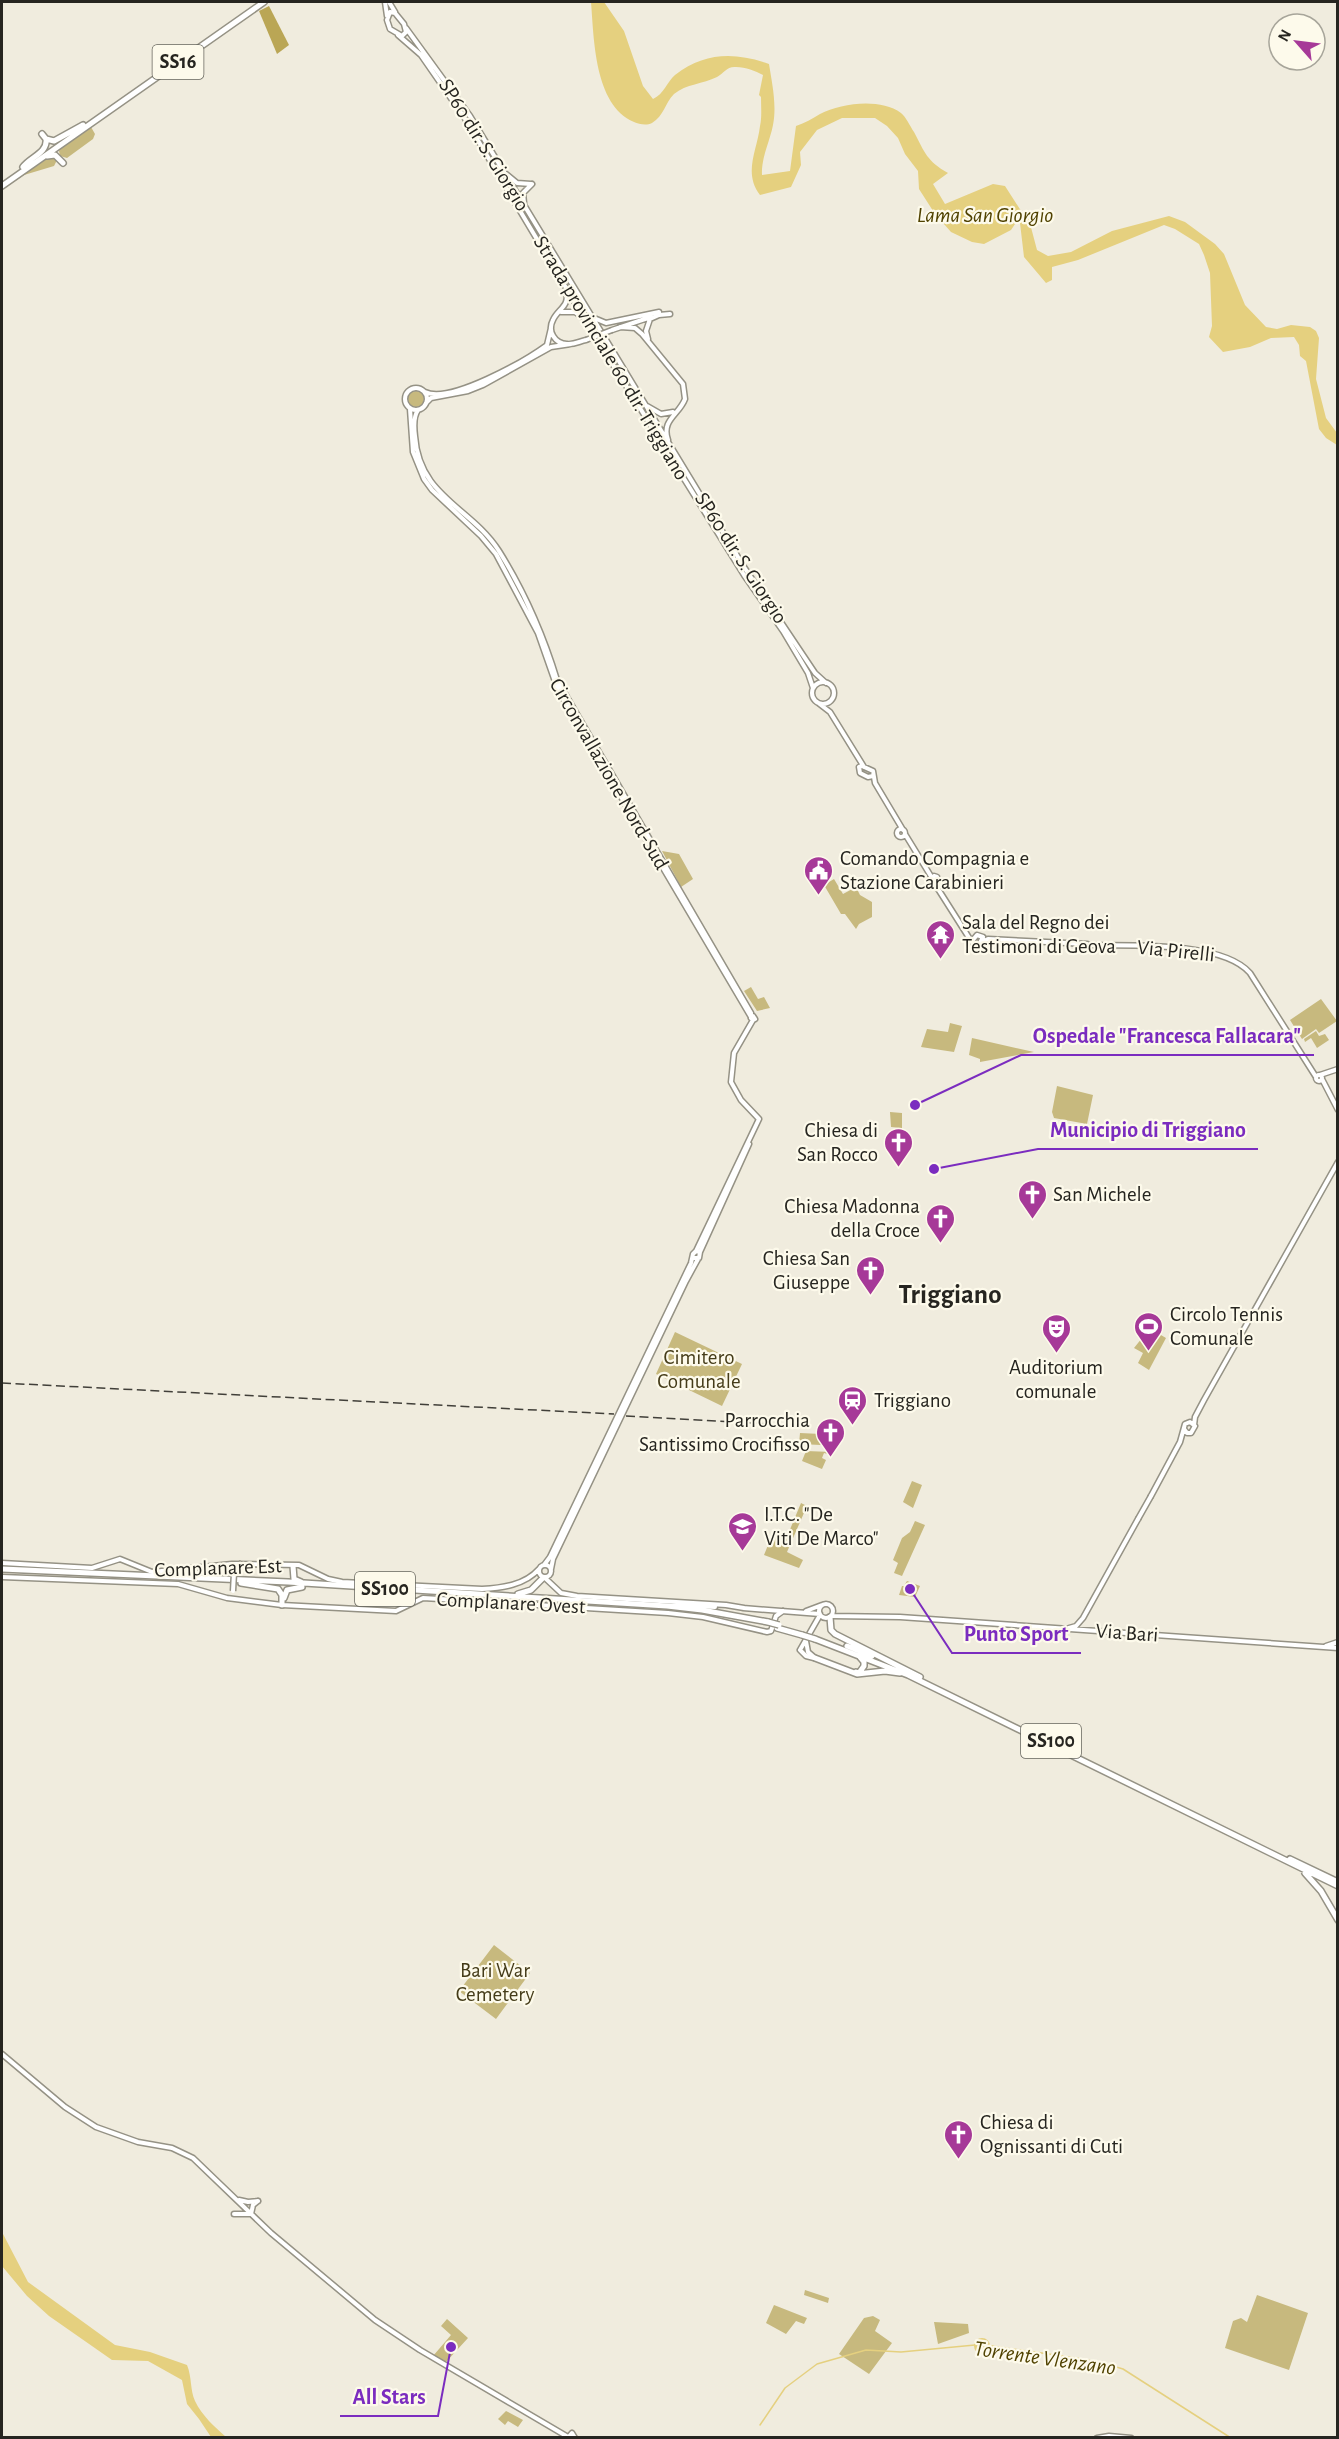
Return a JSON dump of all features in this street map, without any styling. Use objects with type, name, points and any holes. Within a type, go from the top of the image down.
[{"type":"highway","name":"SS16","points":[[2,184],[255,4],[265,2]]},
{"type":"highway","points":[[24,168],[27,161],[44,149],[47,144],[44,136],[54,141],[84,126]]},
{"type":"highway","points":[[24,168],[50,154],[61,160],[59,148],[84,126]]},
{"type":"highway","points":[[288,1582],[293,1566]]},
{"type":"highway","points":[[293,1566],[294,1579],[303,1585]]},
{"type":"highway","name":"SS100","points":[[2,1571],[288,1582],[303,1585],[668,1609],[767,1624]]},
{"type":"highway","name":"SS100","points":[[2,1571],[486,1595],[702,1610],[815,1637],[879,1659],[930,1682]]},
{"type":"highway","name":"SS100","points":[[486,1595],[524,1593],[535,1587],[543,1577]]},
{"type":"highway","name":"SS100","points":[[239,1583],[276,1588],[281,1593],[282,1605]]},
{"type":"highway","points":[[282,1605],[287,1590],[303,1585]]},
{"type":"highway","name":"SS100","points":[[830,1617],[831,1630],[835,1634],[1290,1861],[1338,1882]]},
{"type":"highway","name":"SS100","points":[[815,1637],[861,1657],[864,1666],[859,1672],[849,1671]]},
{"type":"highway","name":"SS100","points":[[838,1647],[908,1675],[1282,1857]]},
{"type":"highway","name":"SS100","points":[[815,1658],[857,1674],[885,1671],[908,1675]]},
{"type":"highway","name":"SS100","points":[[1290,1861],[1313,1880],[1338,1920]]},
{"type":"highway","name":"SS100","points":[[1299,1868],[1338,1887]]},
{"type":"highway","name":"SS100","points":[[1327,1900],[1330,1889],[1338,1887]]},
{"type":"main road","points":[[387,2],[395,13]]},
{"type":"main road","points":[[387,2],[387,16]]},
{"type":"main road","points":[[387,16],[390,12],[395,13]]},
{"type":"main road","name":"SP60 dir. S. Giorgio","points":[[395,13],[465,109],[744,567],[815,673],[826,683]]},
{"type":"main road","name":"Strada provinciale 60 dir. Triggiano","points":[[387,16],[390,29],[416,49],[441,82],[496,168],[587,323],[744,575],[783,630],[808,673],[813,688]]},
{"type":"main road","points":[[399,35],[404,35],[406,28]]},
{"type":"main road","points":[[496,160],[512,180],[532,184],[525,190],[523,196],[535,225]]},
{"type":"main road","points":[[553,264],[568,295],[565,305],[554,318],[547,345],[482,382],[452,392],[430,394],[419,388],[408,391],[405,400],[410,409],[418,410],[431,398],[468,391],[483,385],[546,349],[586,340],[645,319],[670,314]]},
{"type":"main road","points":[[645,319],[666,307]]},
{"type":"main road","points":[[587,311],[597,321],[606,323],[659,312]]},
{"type":"main road","points":[[560,312],[575,312],[587,323]]},
{"type":"main road","points":[[654,317],[648,322],[646,331],[654,347]]},
{"type":"main road","points":[[620,327],[634,328],[654,347],[684,387],[684,401],[666,428],[672,449]]},
{"type":"main road","points":[[551,328],[556,340],[571,344]]},
{"type":"main road","points":[[425,392],[426,403]]},
{"type":"main road","points":[[644,403],[652,411],[661,414],[676,411]]},
{"type":"main road","name":"Circonvallazione Nord-Sud","points":[[410,409],[413,452],[424,479],[432,490],[482,536],[496,554],[538,633],[558,690],[752,1018]]},
{"type":"main road","name":"Circonvallazione Nord-Sud","points":[[418,410],[415,416],[416,444],[427,477],[434,488],[484,533],[500,552],[541,632],[557,680],[752,1018]]},
{"type":"main road","points":[[833,717],[832,687],[826,683],[817,684],[813,688],[812,695],[833,717],[865,768]]},
{"type":"main road","points":[[817,702],[826,704],[832,698]]},
{"type":"main road","points":[[858,756],[858,772],[871,777],[972,941],[976,946],[984,939],[978,934],[969,936]]},
{"type":"main road","points":[[858,767],[872,771],[871,777]]},
{"type":"main road","points":[[972,941],[975,936]]},
{"type":"main road","name":"Via Pirelli","points":[[984,939],[1181,949],[1212,953],[1236,962],[1250,973],[1320,1078],[1338,1110]]},
{"type":"main road","points":[[698,1252],[759,1118],[738,1096],[732,1086],[731,1072],[736,1048],[752,1018]]},
{"type":"main road","points":[[1320,1078],[1338,1069]]},
{"type":"main road","points":[[553,1586],[551,1572],[553,1558],[686,1281],[696,1258],[693,1254],[698,1252],[747,1152],[750,1138]]},
{"type":"main road","points":[[1079,1630],[1082,1619],[1180,1442],[1185,1424],[1197,1412],[1338,1162]]},
{"type":"main road","points":[[551,1572],[544,1565],[568,1522],[696,1258]]},
{"type":"main road","points":[[1180,1442],[1195,1429],[1197,1412]]},
{"type":"main road","points":[[1188,1422],[1194,1425]]},
{"type":"main road","points":[[1184,1429],[1187,1433],[1191,1433]]},
{"type":"main road","name":"Complanare Est","points":[[2,1563],[92,1568],[120,1559],[143,1570],[163,1572],[240,1564],[293,1566],[304,1567],[336,1581],[482,1589],[499,1588],[528,1579],[544,1565]]},
{"type":"main road","points":[[234,1573],[240,1564]]},
{"type":"main road","points":[[226,1565],[232,1568],[234,1573],[233,1591],[228,1598]]},
{"type":"main road","points":[[539,1569],[543,1577],[561,1593],[744,1608]]},
{"type":"main road","points":[[528,1579],[543,1577],[551,1572]]},
{"type":"main road","name":"Complanare Ovest","points":[[2,1577],[178,1584],[228,1598],[282,1605],[396,1611],[423,1598],[668,1612],[703,1617],[767,1632],[776,1628]]},
{"type":"main road","points":[[233,1591],[239,1600]]},
{"type":"main road","points":[[803,1612],[829,1604],[846,1615]]},
{"type":"main road","points":[[814,1628],[822,1605]]},
{"type":"main road","points":[[663,1606],[744,1608],[803,1612],[830,1617]]},
{"type":"main road","points":[[800,1650],[803,1635],[830,1617],[833,1608]]},
{"type":"main road","points":[[769,1610],[776,1628]]},
{"type":"main road","points":[[774,1619],[783,1611]]},
{"type":"main road","name":"Via Bari","points":[[830,1617],[846,1615],[1337,1648]]},
{"type":"main road","points":[[1065,1629],[1073,1627],[1082,1619]]},
{"type":"main road","points":[[1082,1619],[1090,1631]]},
{"type":"main road","points":[[803,1635],[808,1652]]},
{"type":"main road","points":[[1323,1647],[1338,1642]]},
{"type":"main road","points":[[800,1650],[808,1652],[815,1658]]},
{"type":"main road","points":[[800,1650],[806,1656],[815,1658]]},
{"type":"main road","points":[[2,2054],[82,2119],[117,2136],[172,2148],[186,2154],[199,2163],[251,2214],[375,2320],[481,2386],[569,2436],[576,2437]]},
{"type":"main road","points":[[236,2198],[248,2202],[258,2201],[253,2205],[251,2214]]},
{"type":"main road","points":[[236,2198],[238,2204],[234,2214],[251,2214]]},
{"type":"main road","points":[[1096,2438],[1109,2436],[1131,2438]]},
{"type":"green space","points":[[91,127],[95,134],[93,139],[67,158],[60,156],[61,148]]},
{"type":"green space","points":[[52,155],[57,160],[54,166],[24,175],[2,190],[19,175]]},
{"type":"green space","points":[[413,391],[419,391],[424,399],[422,405],[413,407],[408,402],[408,396]]},
{"type":"green space","points":[[662,851],[679,854],[693,879],[681,887]]},
{"type":"green space","points":[[834,879],[843,894],[856,887],[860,895],[872,902],[872,917],[859,924],[856,929],[845,914],[841,914],[824,885]]},
{"type":"green space","points":[[751,987],[758,999],[764,997],[770,1008],[757,1011],[744,991]]},
{"type":"green space","points":[[1321,999],[1337,1021],[1319,1033],[1316,1029],[1302,1039],[1290,1020]]},
{"type":"green space","points":[[950,1023],[962,1026],[954,1052],[921,1047],[927,1029],[948,1032]]},
{"type":"green space","points":[[1316,1031],[1319,1036],[1325,1034],[1329,1040],[1317,1048],[1311,1038],[1305,1042],[1304,1039]]},
{"type":"green space","points":[[972,1038],[1034,1052],[980,1062],[980,1059],[969,1055]]},
{"type":"green space","points":[[1057,1086],[1093,1095],[1087,1124],[1054,1118],[1052,1112]]},
{"type":"green space","points":[[890,1112],[902,1113],[902,1128],[891,1127]]},
{"type":"green space","name":"Circolo Tennis Comunale","points":[[1154,1331],[1166,1338],[1149,1370],[1138,1363],[1143,1353],[1134,1348],[1142,1338],[1149,1341]]},
{"type":"green space","name":"Cimitero Comunale","points":[[675,1332],[742,1364],[722,1406],[656,1374]]},
{"type":"green space","points":[[800,1433],[821,1434],[821,1445],[799,1444]]},
{"type":"green space","points":[[806,1451],[832,1452],[831,1455],[824,1453],[822,1458],[826,1460],[822,1469],[802,1461]]},
{"type":"green space","points":[[912,1481],[922,1485],[913,1508],[903,1502]]},
{"type":"green space","points":[[801,1503],[807,1506],[787,1552],[803,1560],[799,1568],[764,1555],[773,1533],[786,1539]]},
{"type":"green space","points":[[915,1521],[925,1525],[902,1576],[894,1573],[898,1563],[893,1560],[902,1538],[910,1532]]},
{"type":"green space","points":[[907,1581],[920,1586],[915,1597],[899,1595],[902,1586]]},
{"type":"green space","name":"Bari War Cemetery","points":[[494,1945],[530,1973],[496,2019],[459,1991]]},
{"type":"green space","points":[[805,2290],[829,2298],[828,2303],[804,2295]]},
{"type":"green space","points":[[1257,2295],[1308,2313],[1289,2370],[1225,2348],[1233,2321],[1241,2318],[1247,2322]]},
{"type":"green space","points":[[774,2305],[807,2318],[804,2324],[796,2321],[786,2334],[766,2323]]},
{"type":"green space","points":[[873,2316],[880,2320],[875,2331],[892,2343],[869,2374],[839,2354],[864,2318]]},
{"type":"green space","points":[[447,2319],[468,2338],[446,2362],[433,2356],[451,2335],[441,2326]]},
{"type":"green space","points":[[934,2322],[968,2324],[969,2333],[938,2344]]},
{"type":"green space","points":[[506,2411],[523,2420],[518,2427],[508,2421],[505,2425],[498,2419]]},
{"type":"shaded area","points":[[269,6],[289,45],[277,54],[259,11]]},
{"type":"water","name":"Lama San Giorgio","points":[[591,2],[604,2],[624,31],[643,86],[653,99],[675,75],[686,67],[709,58],[744,57],[769,64],[774,94],[774,117],[762,175],[790,171],[796,126],[839,107],[861,104],[883,105],[905,117],[927,156],[948,173],[933,184],[945,204],[993,184],[1005,186],[1023,214],[1028,216],[1037,250],[1048,256],[1071,252],[1112,231],[1169,216],[1185,222],[1215,244],[1224,254],[1245,305],[1266,327],[1277,329],[1291,325],[1310,327],[1316,331],[1319,338],[1316,379],[1326,418],[1337,433],[1337,445],[1326,438],[1319,429],[1306,361],[1300,356],[1299,345],[1294,337],[1271,338],[1250,347],[1223,352],[1209,337],[1212,326],[1210,273],[1199,244],[1175,229],[1164,225],[1078,260],[1052,267],[1052,280],[1046,283],[1024,257],[1020,223],[1017,221],[1011,230],[984,244],[972,242],[951,232],[935,214],[919,189],[918,171],[905,154],[898,138],[887,126],[875,118],[842,118],[817,130],[800,152],[801,165],[791,187],[760,195],[752,178],[752,162],[761,123],[761,97],[759,95],[763,75],[747,68],[730,68],[717,77],[684,88],[674,94],[659,117],[652,123],[645,125],[634,122],[621,113],[611,101],[604,86],[595,51]]},
{"type":"water","points":[[2,2232],[28,2282],[115,2345],[150,2352],[187,2365],[193,2397],[201,2412],[226,2437],[211,2437],[187,2404],[182,2380],[148,2361],[112,2360],[49,2316],[27,2296],[2,2266]]},
{"type":"water","points":[[982,2338],[990,2346],[982,2354],[974,2346]]},
{"type":"waterway","name":"Torrente Vlenzano","points":[[760,2425],[785,2388],[817,2364],[866,2350],[901,2352],[975,2345]]},
{"type":"waterway","name":"Torrente Vlenzano","points":[[987,2348],[992,2346],[1058,2355],[1123,2369],[1231,2438]]},
{"type":"railway","points":[[2,1383],[614,1414]]},
{"type":"railway","points":[[626,1416],[769,1424]]},
{"type":"place","name":"Comando Compagnia e Stazione Carabinieri","points":[[819,896]]},
{"type":"place","name":"Sala del Regno dei Testimoni di Geova","points":[[941,960]]},
{"type":"place","name":"Ospedale \"Francesca Fallacara\"","points":[[915,1105]]},
{"type":"place","name":"Chiesa di San Rocco","points":[[899,1168]]},
{"type":"place","name":"Municipio di Triggiano","points":[[934,1169]]},
{"type":"place","name":"San Michele","points":[[1032,1220]]},
{"type":"place","name":"Chiesa Madonna della Croce","points":[[941,1244]]},
{"type":"place","name":"Chiesa San Giuseppe","points":[[871,1296]]},
{"type":"place","name":"Circolo Tennis Comunale","points":[[1149,1352]]},
{"type":"place","name":"Auditorium comunale","points":[[1056,1354]]},
{"type":"place","name":"Triggiano","points":[[853,1426]]},
{"type":"place","name":"Parrocchia Santissimo Crocifisso","points":[[831,1458]]},
{"type":"place","name":"I.T.C. \"De Viti De Marco\"","points":[[743,1552]]},
{"type":"place","name":"Punto Sport","points":[[910,1589]]},
{"type":"place","name":"Chiesa di Ognissanti di Cuti","points":[[959,2160]]},
{"type":"place","name":"All Stars","points":[[451,2347]]},
{"type":"district","name":"Triggiano","points":[[950,1294]]}]
